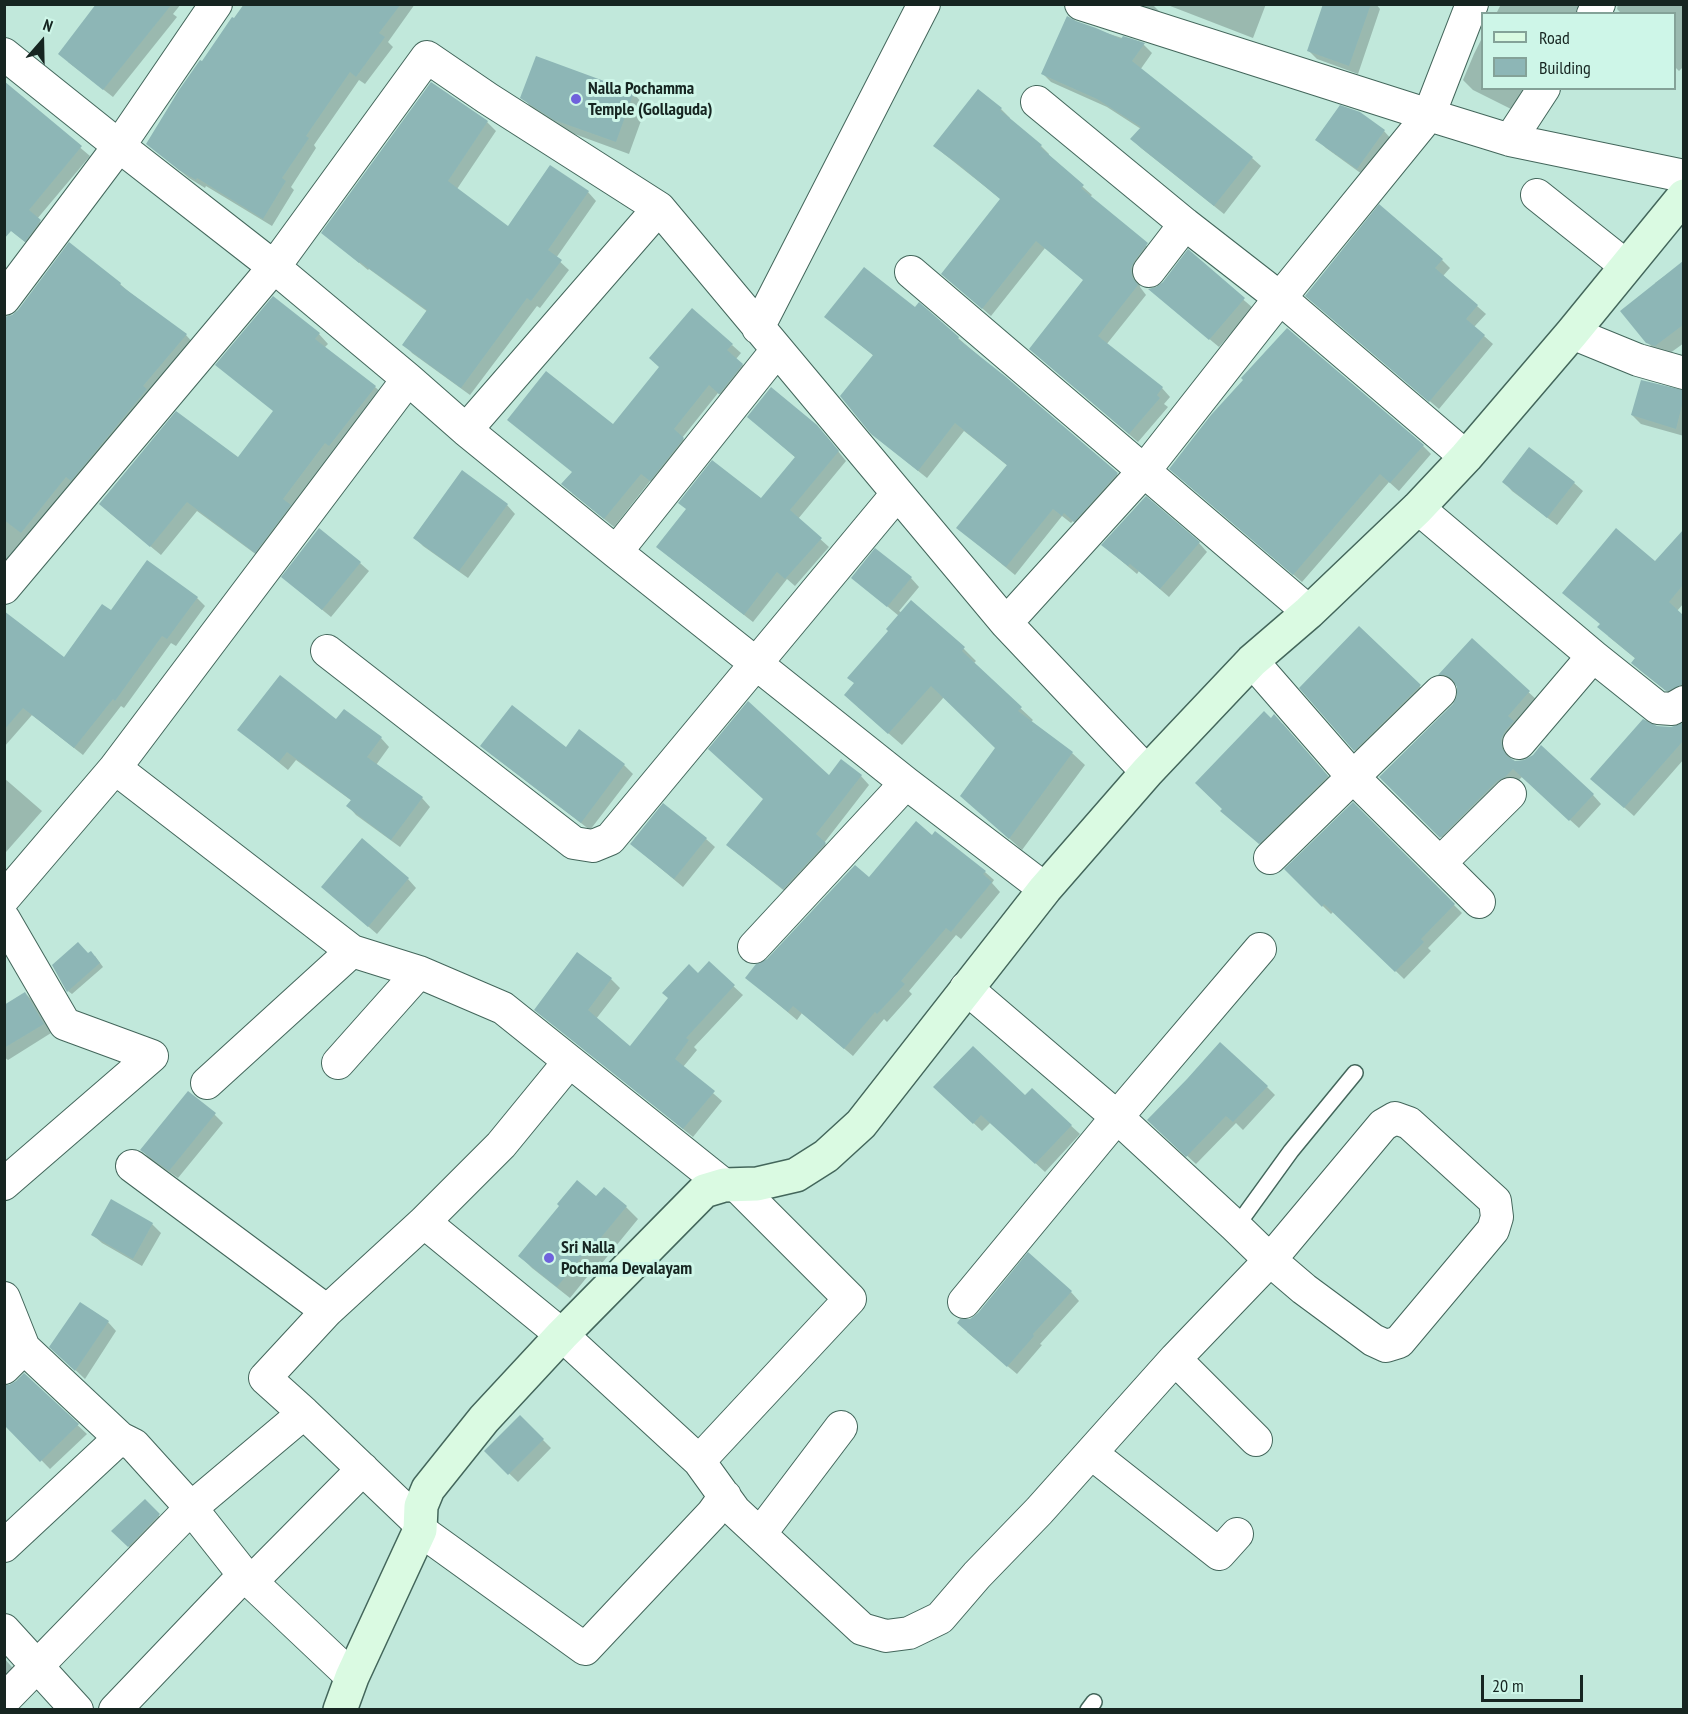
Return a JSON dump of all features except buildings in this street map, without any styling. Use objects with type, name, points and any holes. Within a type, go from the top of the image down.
[{"type":"street","points":[[4,299],[119,146],[216,4]]},
{"type":"street","points":[[616,552],[767,339],[924,4]]},
{"type":"street","points":[[1082,4],[1510,140],[1683,176]]},
{"type":"street","points":[[1006,623],[1144,471],[1280,298],[1429,116],[1472,4]]},
{"type":"street","points":[[4,54],[274,267],[465,430],[616,552],[906,783],[1045,889]]},
{"type":"street","points":[[4,588],[274,267],[427,57],[659,208],[1006,623],[1147,771]]},
{"type":"street","points":[[1510,140],[1543,90]]},
{"type":"street","points":[[1037,102],[1185,224],[1280,298],[1466,457]]},
{"type":"street","points":[[1538,195],[1626,266]]},
{"type":"street","points":[[340,1710],[352,1677],[420,1527],[421,1506],[428,1489],[484,1419],[562,1335],[704,1191],[730,1185],[757,1184],[796,1175],[826,1156],[861,1124],[1045,889],[1147,771],[1252,661],[1309,612],[1418,508],[1466,457],[1572,333],[1683,196]]},
{"type":"street","points":[[465,430],[659,208]]},
{"type":"street","points":[[1149,271],[1185,224]]},
{"type":"street","points":[[911,272],[1309,612]]},
{"type":"street","points":[[1572,333],[1638,360],[1683,373]]},
{"type":"street","points":[[4,898],[115,768],[408,379]]},
{"type":"street","points":[[327,651],[574,843],[593,846],[610,839],[897,494]]},
{"type":"street","points":[[1418,508],[1658,708],[1672,709],[1683,702]]},
{"type":"street","points":[[1519,743],[1593,656]]},
{"type":"street","points":[[1252,661],[1353,777],[1479,902]]},
{"type":"street","points":[[1270,858],[1440,693]]},
{"type":"street","points":[[115,768],[352,951],[419,972],[503,1008],[568,1062],[730,1185],[850,1299],[699,1461]]},
{"type":"street","points":[[754,947],[906,783]]},
{"type":"street","points":[[1440,863],[1510,794]]},
{"type":"street","points":[[4,919],[65,1024],[152,1056],[4,1184]]},
{"type":"street","points":[[964,1302],[1260,949]]},
{"type":"street","points":[[207,1083],[352,951]]},
{"type":"street","points":[[338,1063],[419,972]]},
{"type":"street","points":[[424,1222],[562,1335],[699,1461],[735,1511],[862,1629],[886,1636],[909,1634],[940,1618],[1175,1359],[1270,1260],[1383,1125],[1395,1118],[1409,1123],[1495,1201],[1497,1217],[1493,1230],[1399,1342],[1386,1346],[1373,1340],[1304,1289],[1270,1260],[1117,1117],[966,988]]},
{"type":"street","points":[[568,1062],[501,1145],[424,1222],[327,1311],[265,1378],[363,1469],[420,1527],[585,1649],[712,1514],[725,1496]]},
{"type":"street","points":[[132,1166],[327,1311]]},
{"type":"street","points":[[4,1298],[14,1358],[120,1438],[134,1445],[191,1508],[248,1578],[352,1677]]},
{"type":"street","points":[[1175,1359],[1256,1440]]},
{"type":"street","points":[[4,1700],[191,1508],[304,1413]]},
{"type":"street","points":[[760,1534],[841,1427]]},
{"type":"street","points":[[4,1546],[120,1438]]},
{"type":"street","points":[[1091,1453],[1219,1554],[1237,1534]]},
{"type":"street","points":[[115,1710],[248,1578],[363,1469]]},
{"type":"street","points":[[4,1630],[77,1710]]},
{"type":"lane","points":[[1236,1227],[1291,1151],[1355,1074]]},
{"type":"place","name":"Nalla Pochamma Temple (Gollaguda)","points":[[576,99]]},
{"type":"place","name":"Sri Nalla Pochama Devalayam","points":[[549,1258]]}]
